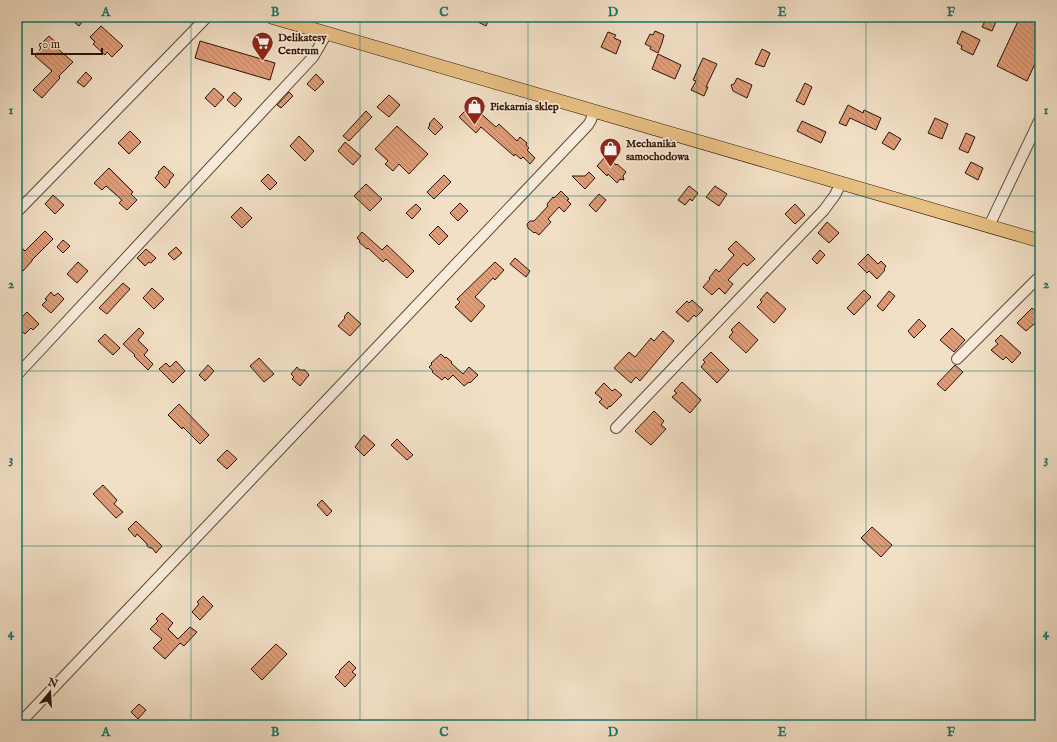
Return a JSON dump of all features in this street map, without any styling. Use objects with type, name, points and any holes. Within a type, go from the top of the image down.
[{"type":"main road","points":[[271,17],[285,19],[327,33],[1040,241]]},
{"type":"street","points":[[17,20],[20,17]]},
{"type":"street","points":[[17,212],[207,17]]},
{"type":"street","points":[[17,375],[313,57],[327,33]]},
{"type":"street","points":[[18,725],[588,125],[594,111]]},
{"type":"street","points":[[989,226],[1040,118]]},
{"type":"street","points":[[616,428],[824,210],[835,195],[841,183]]},
{"type":"street","points":[[957,359],[1040,276]]},
{"type":"building","points":[[68,17],[86,17],[79,26]]},
{"type":"building","points":[[468,17],[490,17],[486,26]]},
{"type":"building","points":[[987,17],[998,17],[992,31],[982,27]]},
{"type":"building","points":[[1020,17],[1036,17],[1034,20],[1040,23],[1040,53],[1027,81],[997,66]]},
{"type":"building","points":[[101,26],[123,46],[112,57],[107,52],[105,55],[93,44],[95,42],[90,37]]},
{"type":"building","points":[[655,31],[664,35],[658,53],[650,49],[651,47],[645,44],[650,34],[653,35]]},
{"type":"building","points":[[962,31],[980,40],[973,55],[961,49],[962,46],[957,43]]},
{"type":"building","points":[[608,32],[616,35],[614,38],[621,41],[616,54],[601,47]]},
{"type":"building","points":[[49,36],[60,46],[58,49],[73,62],[59,76],[60,78],[42,98],[33,90],[52,71],[35,56],[42,48],[39,46]]},
{"type":"building","points":[[200,41],[275,63],[270,80],[195,58]]},
{"type":"building","points":[[762,49],[770,53],[764,67],[755,64]]},
{"type":"building","points":[[658,54],[681,65],[675,79],[652,69]]},
{"type":"building","points":[[703,58],[717,64],[706,87],[708,87],[704,96],[691,90],[696,81],[693,80]]},
{"type":"building","points":[[86,72],[92,78],[84,87],[77,82]]},
{"type":"building","points":[[316,74],[324,82],[315,91],[307,84]]},
{"type":"building","points":[[737,78],[752,85],[747,98],[733,91],[731,85],[734,84]]},
{"type":"building","points":[[805,83],[812,87],[804,105],[796,101]]},
{"type":"building","points":[[214,88],[224,97],[215,107],[205,98]]},
{"type":"building","points":[[234,92],[242,99],[235,107],[227,100]]},
{"type":"building","points":[[289,92],[293,96],[281,108],[277,105]]},
{"type":"building","points":[[389,95],[400,105],[389,117],[377,107]]},
{"type":"building","points":[[848,105],[863,113],[864,110],[881,118],[876,130],[850,118],[846,126],[839,123]]},
{"type":"building","points":[[468,108],[478,111],[496,127],[499,124],[517,141],[520,137],[527,143],[526,145],[529,148],[527,150],[535,158],[530,164],[523,157],[521,159],[515,154],[514,156],[481,127],[476,133],[459,117]]},
{"type":"building","points":[[366,111],[372,117],[349,141],[343,136]]},
{"type":"building","points":[[434,118],[443,127],[435,135],[428,128],[430,125],[429,124]]},
{"type":"building","points":[[935,118],[948,124],[942,139],[928,133]]},
{"type":"building","points":[[802,121],[826,132],[821,143],[797,131]]},
{"type":"building","points":[[397,126],[428,154],[409,174],[399,164],[393,171],[385,164],[388,161],[375,149]]},
{"type":"building","points":[[130,131],[141,142],[129,154],[118,143]]},
{"type":"building","points":[[889,132],[901,139],[894,150],[882,143]]},
{"type":"building","points":[[966,133],[975,137],[968,153],[959,149]]},
{"type":"building","points":[[299,136],[314,151],[305,161],[290,146]]},
{"type":"building","points":[[345,142],[361,156],[353,165],[338,151]]},
{"type":"building","name":"Mechanika samochodowa","points":[[606,156],[626,172],[623,176],[624,180],[620,179],[617,183],[597,166]]},
{"type":"building","points":[[971,162],[983,168],[978,180],[965,173]]},
{"type":"building","points":[[164,166],[174,175],[165,188],[155,178]]},
{"type":"building","points":[[109,168],[133,192],[131,194],[137,200],[127,210],[119,203],[122,200],[106,186],[102,190],[94,183]]},
{"type":"building","points":[[589,172],[595,178],[585,189],[572,176],[585,176]]},
{"type":"building","points":[[268,174],[277,183],[270,190],[261,181]]},
{"type":"building","points":[[444,175],[451,182],[434,199],[427,192]]},
{"type":"building","points":[[366,184],[382,199],[370,211],[354,196]]},
{"type":"building","points":[[689,186],[698,193],[692,201],[690,199],[685,205],[678,200]]},
{"type":"building","points":[[715,186],[727,194],[719,206],[706,197]]},
{"type":"building","points":[[561,191],[569,199],[567,200],[571,204],[564,212],[559,207],[548,219],[551,222],[539,235],[535,232],[534,233],[528,228],[527,224],[530,221],[534,221],[548,206],[547,204],[553,197],[554,198]]},
{"type":"building","points":[[599,194],[606,200],[596,212],[589,205]]},
{"type":"building","points":[[53,195],[64,205],[55,214],[45,204]]},
{"type":"building","points":[[460,203],[468,211],[458,221],[450,213]]},
{"type":"building","points":[[416,204],[421,209],[412,219],[406,213]]},
{"type":"building","points":[[795,204],[805,215],[795,224],[785,214]]},
{"type":"building","points":[[241,207],[252,218],[242,228],[231,217]]},
{"type":"building","points":[[827,222],[839,233],[829,243],[818,233]]},
{"type":"building","points":[[438,226],[448,236],[439,245],[429,235]]},
{"type":"building","points":[[45,231],[53,239],[23,271],[17,265],[17,243],[25,251]]},
{"type":"building","points":[[362,232],[382,250],[387,245],[414,271],[407,278],[386,259],[383,262],[359,242],[360,241],[357,238]]},
{"type":"building","points":[[63,240],[70,246],[63,253],[57,247]]},
{"type":"building","points":[[736,241],[755,259],[747,266],[744,263],[728,280],[733,284],[725,294],[719,288],[712,295],[703,287],[716,269],[719,272],[734,255],[728,249]]},
{"type":"building","points":[[176,247],[182,253],[174,260],[168,254]]},
{"type":"building","points":[[146,249],[156,258],[145,266],[137,258]]},
{"type":"building","points":[[820,250],[825,255],[817,264],[812,259]]},
{"type":"building","points":[[868,254],[878,264],[881,261],[886,266],[884,269],[885,270],[877,279],[869,271],[867,273],[858,264]]},
{"type":"building","points":[[515,258],[530,271],[526,277],[510,264]]},
{"type":"building","points":[[78,262],[88,271],[77,283],[67,274]]},
{"type":"building","points":[[495,262],[504,270],[495,280],[493,278],[475,297],[485,306],[471,322],[455,307],[460,302],[457,299]]},
{"type":"building","points":[[123,283],[130,289],[107,314],[99,308]]},
{"type":"building","points":[[152,288],[164,299],[154,309],[143,298]]},
{"type":"building","points":[[864,290],[871,297],[854,315],[847,308]]},
{"type":"building","points":[[889,291],[895,296],[883,311],[877,306]]},
{"type":"building","points":[[51,292],[54,296],[58,293],[64,299],[51,313],[42,305],[47,300],[45,299]]},
{"type":"building","points":[[767,292],[786,309],[774,323],[757,307],[762,302],[760,300]]},
{"type":"building","points":[[692,300],[703,310],[696,317],[694,315],[688,322],[676,312],[687,301],[689,303]]},
{"type":"building","points":[[1032,308],[1040,315],[1040,319],[1035,325],[1034,324],[1026,331],[1017,323]]},
{"type":"building","points":[[27,312],[39,324],[33,330],[31,328],[25,334],[17,327],[17,322]]},
{"type":"building","points":[[348,312],[361,324],[350,336],[338,326]]},
{"type":"building","points":[[919,319],[926,326],[914,338],[908,331]]},
{"type":"building","points":[[739,322],[758,340],[746,353],[729,337],[733,332],[731,330]]},
{"type":"building","points":[[139,328],[144,333],[138,340],[148,350],[144,355],[153,364],[148,370],[123,344]]},
{"type":"building","points":[[952,328],[965,340],[954,352],[940,340]]},
{"type":"building","points":[[663,331],[674,341],[640,381],[636,377],[631,383],[614,368],[629,352],[635,357],[651,338],[654,341]]},
{"type":"building","points":[[105,334],[120,348],[113,355],[98,341]]},
{"type":"building","points":[[1001,335],[1021,353],[1012,363],[1006,357],[1003,360],[991,350],[998,344],[995,341]]},
{"type":"building","points":[[711,352],[729,370],[717,383],[701,367],[705,362],[703,360]]},
{"type":"building","points":[[441,354],[452,362],[451,363],[463,374],[469,367],[478,375],[470,383],[469,382],[464,386],[453,375],[448,380],[445,377],[442,380],[432,372],[433,371],[429,367],[432,364],[431,363]]},
{"type":"building","points":[[259,358],[274,374],[264,382],[250,366]]},
{"type":"building","points":[[176,361],[185,371],[173,383],[159,369],[166,363],[170,367]]},
{"type":"building","points":[[208,365],[214,371],[205,381],[199,375]]},
{"type":"building","points":[[955,365],[963,372],[945,391],[937,384]]},
{"type":"building","points":[[297,367],[300,370],[305,370],[309,375],[300,386],[292,379],[294,377],[291,374]]},
{"type":"building","points":[[682,382],[701,400],[690,413],[672,397],[677,393],[674,391]]},
{"type":"building","points":[[604,383],[612,391],[615,389],[622,395],[607,409],[599,402],[602,399],[595,393]]},
{"type":"building","points":[[179,404],[209,435],[200,444],[168,415]]},
{"type":"building","points":[[654,411],[664,421],[661,425],[666,429],[651,445],[635,431]]},
{"type":"building","points":[[364,435],[375,445],[364,456],[355,447]]},
{"type":"building","points":[[397,439],[413,455],[407,460],[391,445]]},
{"type":"building","points":[[227,450],[237,459],[227,469],[217,460]]},
{"type":"building","points":[[103,485],[117,500],[114,504],[123,512],[116,518],[93,494]]},
{"type":"building","points":[[322,500],[332,511],[327,516],[317,505]]},
{"type":"building","points":[[136,521],[162,546],[156,553],[152,548],[147,546],[147,544],[137,534],[135,537],[128,529]]},
{"type":"building","points":[[872,527],[892,545],[881,557],[861,538]]},
{"type":"building","points":[[203,596],[213,606],[200,620],[192,612],[199,604],[197,602]]},
{"type":"building","points":[[162,613],[173,623],[168,629],[178,639],[190,627],[197,632],[184,646],[180,643],[165,659],[153,648],[162,639],[150,629],[158,621],[156,619]]},
{"type":"building","points":[[276,644],[287,654],[262,680],[251,669]]},
{"type":"building","points":[[349,661],[356,668],[352,672],[356,675],[345,687],[335,677]]},
{"type":"building","points":[[139,704],[146,710],[138,719],[131,712]]},
{"type":"place","name":"Delikatesy Centrum","points":[[262,62]]},
{"type":"place","name":"Piekarnia sklep","points":[[475,126]]},
{"type":"place","name":"Mechanika samochodowa","points":[[611,168]]}]
